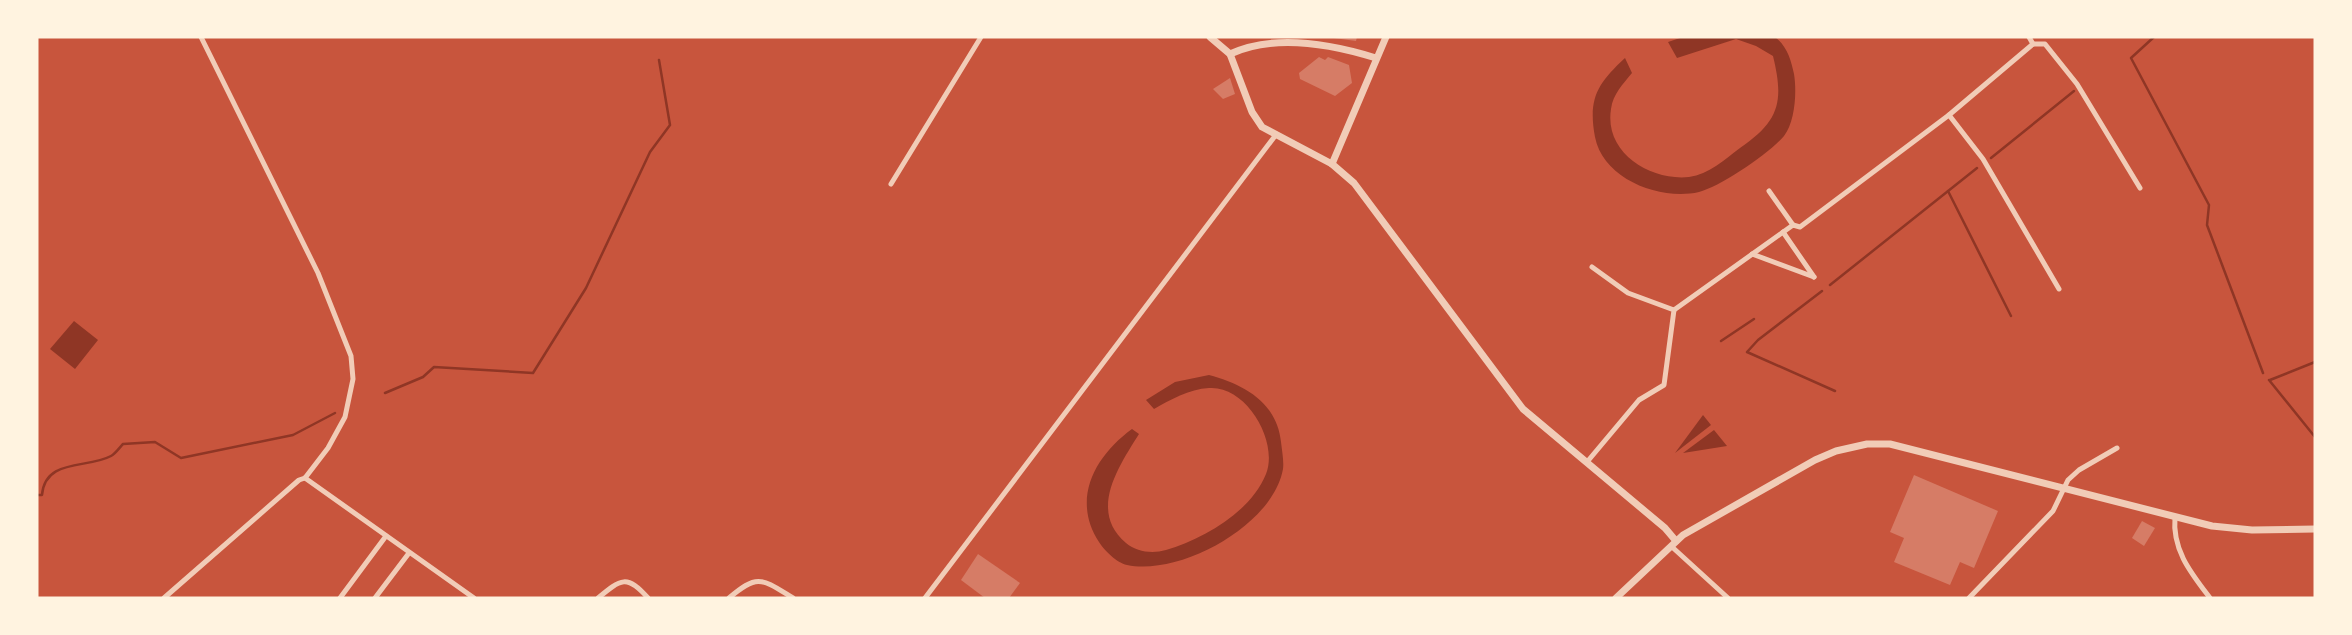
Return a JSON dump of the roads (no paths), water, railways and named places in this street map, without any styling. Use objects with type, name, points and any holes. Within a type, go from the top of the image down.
[{"type":"street","points":[[164,598],[299,480],[305,478],[328,449],[345,417],[353,379],[351,356],[318,273],[201,37]]},
{"type":"street","points":[[891,184],[981,37]]},
{"type":"street","points":[[1332,164],[1386,37]]},
{"type":"street","points":[[2029,37],[2033,44]]},
{"type":"street","points":[[1216,38],[1230,54],[1252,112],[1262,127],[1332,164],[1365,195],[1516,401],[1542,427],[1665,528],[1674,543],[1728,598]]},
{"type":"street","points":[[1230,54],[1252,45],[1275,42],[1349,50],[1376,58]]},
{"type":"street","points":[[1769,191],[1793,225],[1800,227],[1949,115],[2033,44],[2045,44],[2077,84],[2140,188]]},
{"type":"street","points":[[1949,115],[1983,159],[2059,289]]},
{"type":"street","points":[[925,598],[1275,136]]},
{"type":"street","points":[[1587,462],[1639,400],[1664,384],[1674,310],[1793,225]]},
{"type":"street","points":[[1752,254],[1814,277],[1783,232]]},
{"type":"street","points":[[1592,267],[1628,293],[1674,310]]},
{"type":"street","points":[[1616,598],[1674,543],[1815,460],[1836,451],[1867,444],[1890,444],[2212,526],[2252,530],[2315,528]]},
{"type":"street","points":[[1969,598],[2053,511],[2062,487],[2078,470],[2118,448]]},
{"type":"street","points":[[305,478],[474,598]]},
{"type":"street","points":[[2175,517],[2173,534],[2181,556],[2210,598]]},
{"type":"street","points":[[340,598],[386,536]]},
{"type":"street","points":[[375,598],[409,553]]},
{"type":"street","points":[[729,598],[755,580],[763,580],[793,598]]},
{"type":"street","points":[[598,598],[615,584],[628,581],[635,583],[648,598]]},
{"type":"waterway","points":[[2154,37],[2131,58],[2209,205],[2207,225],[2263,373]]},
{"type":"waterway","points":[[385,393],[423,377],[434,367],[533,373],[586,288],[650,152],[670,125],[659,60]]},
{"type":"waterway","points":[[1991,158],[2074,91]]},
{"type":"waterway","points":[[1830,285],[1977,168]]},
{"type":"waterway","points":[[1948,191],[2011,316]]},
{"type":"waterway","points":[[1822,291],[1758,340],[1747,352],[1835,391]]},
{"type":"waterway","points":[[1721,341],[1754,319]]},
{"type":"waterway","points":[[2270,380],[2315,362]]},
{"type":"waterway","points":[[2269,380],[2315,437]]},
{"type":"waterway","points":[[37,495],[42,495],[45,483],[59,470],[111,456],[123,444],[155,442],[181,458],[293,435],[335,413]]}]
